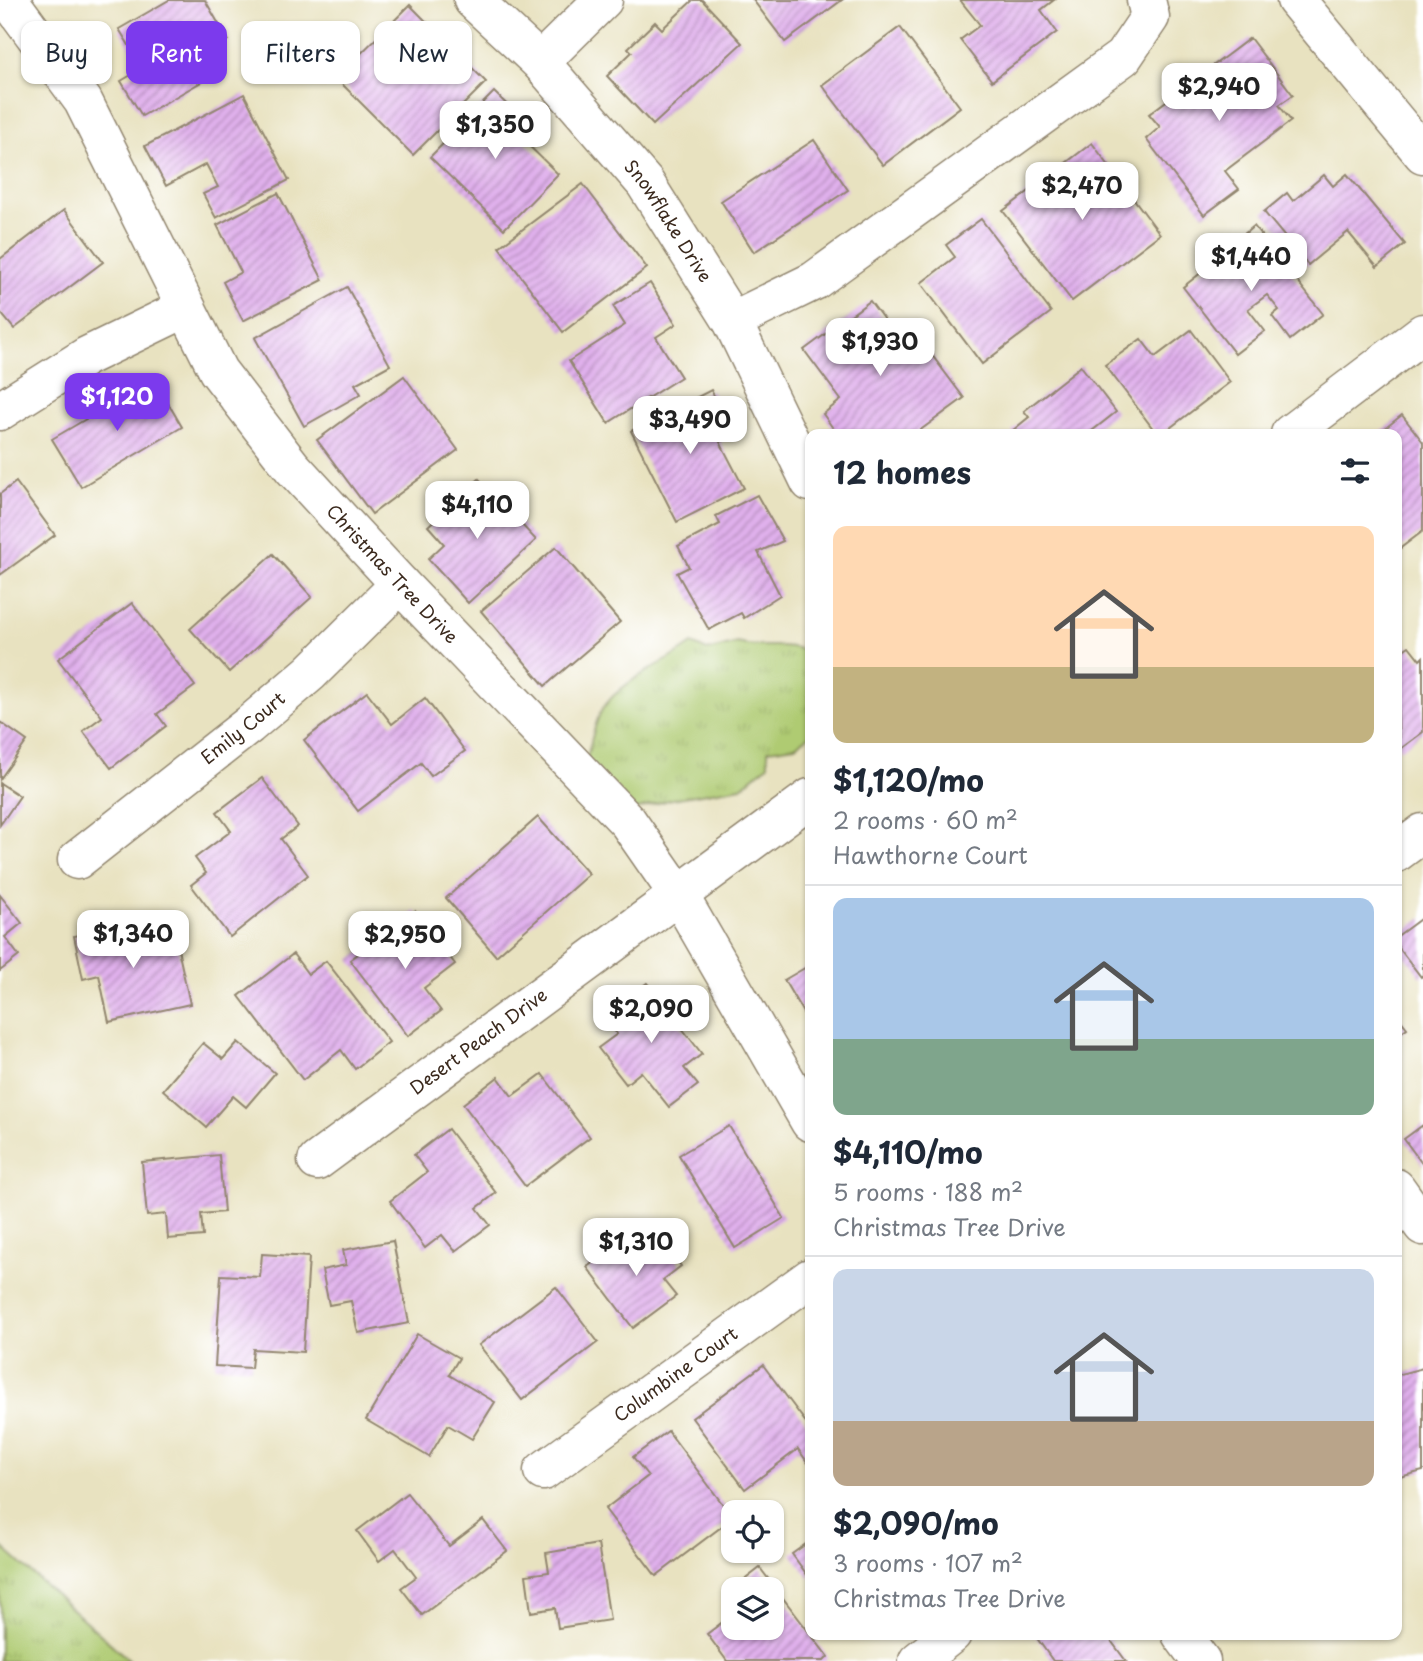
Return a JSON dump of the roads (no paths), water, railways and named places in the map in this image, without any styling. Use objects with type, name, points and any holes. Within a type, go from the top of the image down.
[{"type":"street","name":"Christmas Tree Drive","points":[[9,0],[83,101],[218,371],[284,457],[400,584],[628,822],[680,897],[805,1113]]},
{"type":"street","name":"Snowflake Drive","points":[[473,0],[540,62],[645,183],[732,321],[805,472]]},
{"type":"street","points":[[540,62],[603,0]]},
{"type":"street","points":[[732,321],[814,281],[1123,57],[1150,17],[1146,0]]},
{"type":"street","points":[[1296,0],[1423,154]]},
{"type":"street","points":[[0,411],[87,356],[186,308]]},
{"type":"street","points":[[1297,429],[1423,334]]},
{"type":"street","name":"Emily Court","points":[[78,860],[290,690],[400,584]]},
{"type":"street","name":"Desert Peach Drive","points":[[317,1161],[680,897],[805,802]]},
{"type":"street","points":[[1402,849],[1423,834]]},
{"type":"street","points":[[1402,1196],[1423,1226]]},
{"type":"street","name":"Columbine Court","points":[[543,1471],[805,1282]]},
{"type":"street","points":[[918,1661],[944,1640]]},
{"type":"street","points":[[1185,1640],[1201,1661]]}]
